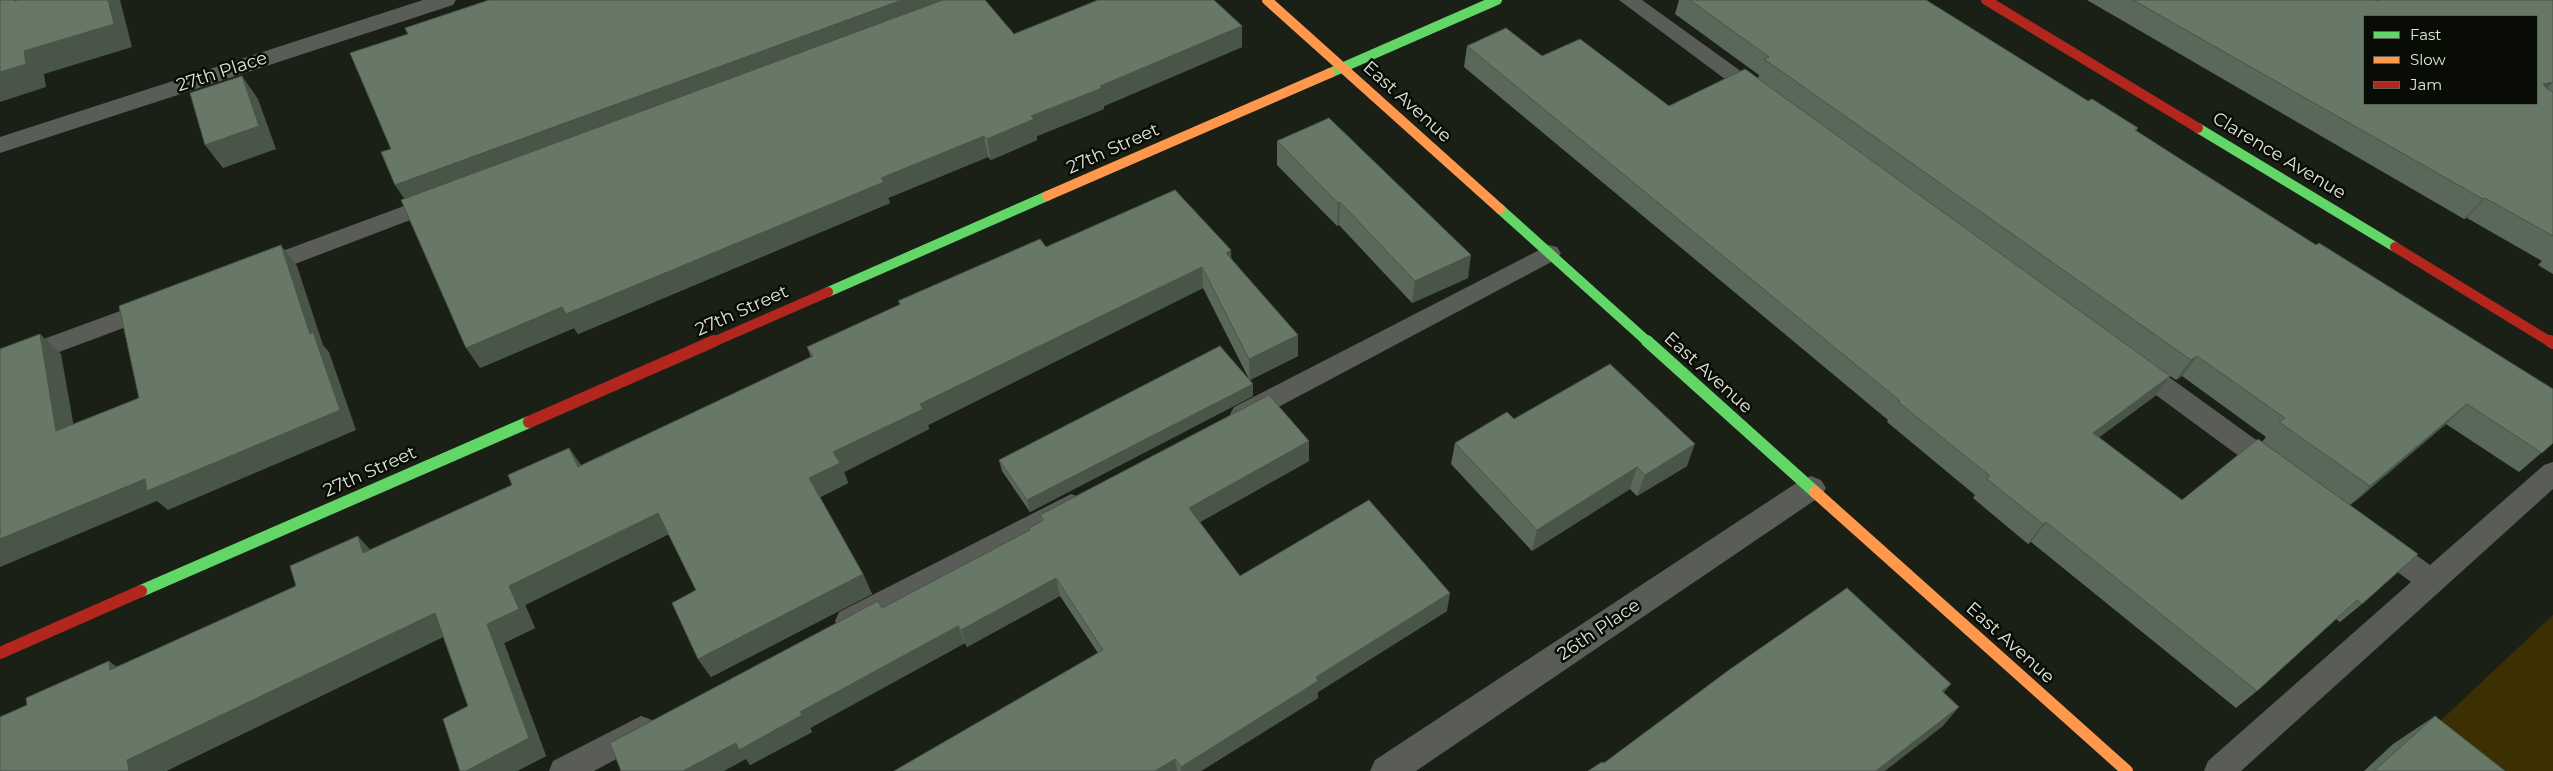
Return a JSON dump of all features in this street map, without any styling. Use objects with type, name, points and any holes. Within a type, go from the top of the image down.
[{"type":"street","name":"27th Place","points":[[0,145],[445,0]]},
{"type":"street","name":"East Avenue","points":[[1267,0],[2127,771]]},
{"type":"street","name":"27th Street","points":[[0,653],[1497,0]]},
{"type":"street","name":"Clarence Avenue","points":[[1986,0],[2553,343]]},
{"type":"street","name":"26th Place","points":[[1387,771],[1811,488]]},
{"type":"lane","points":[[1628,0],[1781,110]]},
{"type":"lane","points":[[243,274],[457,195]]},
{"type":"lane","points":[[1224,424],[1549,253]]},
{"type":"lane","points":[[0,365],[168,302]]},
{"type":"lane","points":[[2119,355],[2296,483]]},
{"type":"lane","points":[[2220,771],[2553,473]]},
{"type":"lane","points":[[828,632],[1092,493]]},
{"type":"lane","points":[[2360,530],[2432,582]]},
{"type":"lane","points":[[564,771],[661,720]]},
{"type":"shaded area","points":[[2553,615],[2553,771],[2457,771],[2419,741]]},
{"type":"building","points":[[0,0],[108,0],[114,24],[24,51],[26,64],[0,72]]},
{"type":"building","points":[[489,0],[902,0],[395,185],[381,152],[391,149],[350,53],[408,34],[405,28]]},
{"type":"building","points":[[943,0],[985,0],[1014,34],[1098,0],[1214,0],[1242,26],[1100,86],[1102,88],[1031,116],[1034,119],[987,139],[984,136],[881,178],[884,182],[566,314],[562,307],[466,348],[401,200]]},
{"type":"building","points":[[1690,0],[1926,0],[2088,101],[2092,99],[2138,128],[2135,130],[2316,245],[2319,243],[2553,389],[2553,443],[2542,453],[2467,404],[2370,486],[2279,422],[2285,418],[2197,356],[2191,360],[1764,59],[1769,57]]},
{"type":"building","points":[[2133,0],[2553,0],[2553,82],[2543,84],[2553,92],[2553,236],[2485,198],[2483,199]]},
{"type":"building","points":[[1506,28],[1542,56],[1580,39],[1669,106],[1745,69],[2170,376],[2093,433],[2182,500],[2258,439],[2418,554],[2362,604],[2357,600],[2257,691],[2046,522],[2043,524],[1986,478],[1990,476],[1467,46]]},
{"type":"building","points":[[242,76],[259,126],[205,145],[190,93]]},
{"type":"building","points":[[1329,118],[1471,255],[1415,281],[1340,202],[1338,203],[1277,141]]},
{"type":"building","points":[[1175,190],[1231,250],[1226,253],[1298,335],[1249,359],[1202,267],[920,404],[923,409],[833,452],[840,463],[809,478],[863,574],[698,659],[672,603],[696,590],[658,513],[509,586],[519,609],[487,624],[529,738],[466,771],[460,771],[443,719],[468,706],[435,613],[127,760],[129,771],[0,771],[0,717],[27,705],[26,698],[109,661],[110,670],[296,586],[290,566],[358,536],[363,553],[512,485],[508,475],[569,448],[578,467],[813,356],[807,347],[901,304],[898,301],[1040,239],[1046,247]]},
{"type":"building","points":[[281,245],[310,334],[313,332],[340,410],[147,491],[145,479],[0,539],[0,349],[40,334],[56,431],[139,398],[119,306]]},
{"type":"building","points":[[1220,346],[1253,384],[1027,500],[999,460]]},
{"type":"building","points":[[1610,364],[1695,444],[1645,475],[1637,467],[1537,530],[1455,443],[1507,412],[1514,419]]},
{"type":"building","points":[[1269,395],[1309,441],[1189,508],[1240,576],[1369,500],[1450,593],[1316,677],[1318,681],[1181,767],[1175,759],[1155,771],[894,771],[1103,650],[1056,578],[961,630],[958,626],[800,712],[802,715],[739,750],[736,743],[683,771],[621,771],[610,743],[878,601],[882,608],[1030,530],[1029,528],[1044,520],[1040,515]]},
{"type":"building","points":[[1847,588],[1951,684],[1942,691],[1959,707],[1876,771],[1588,771],[1602,762],[1604,763],[1729,670]]},
{"type":"building","points":[[2435,716],[2505,771],[2374,771]]},
{"type":"traffic: fast","points":[[1330,73],[1497,0]]},
{"type":"traffic: fast","points":[[2198,128],[2395,247]]},
{"type":"traffic: fast","points":[[828,292],[1047,196]]},
{"type":"traffic: fast","points":[[1500,209],[1815,492]]},
{"type":"traffic: fast","points":[[141,591],[529,422]]},
{"type":"traffic: slow","points":[[1267,0],[1500,209]]},
{"type":"traffic: slow","points":[[1047,196],[1330,73]]},
{"type":"traffic: slow","points":[[1815,492],[2127,771]]},
{"type":"traffic: jam","points":[[1986,0],[2198,128]]},
{"type":"traffic: jam","points":[[2395,247],[2553,343]]},
{"type":"traffic: jam","points":[[529,422],[828,292]]},
{"type":"traffic: jam","points":[[0,653],[141,591]]}]
